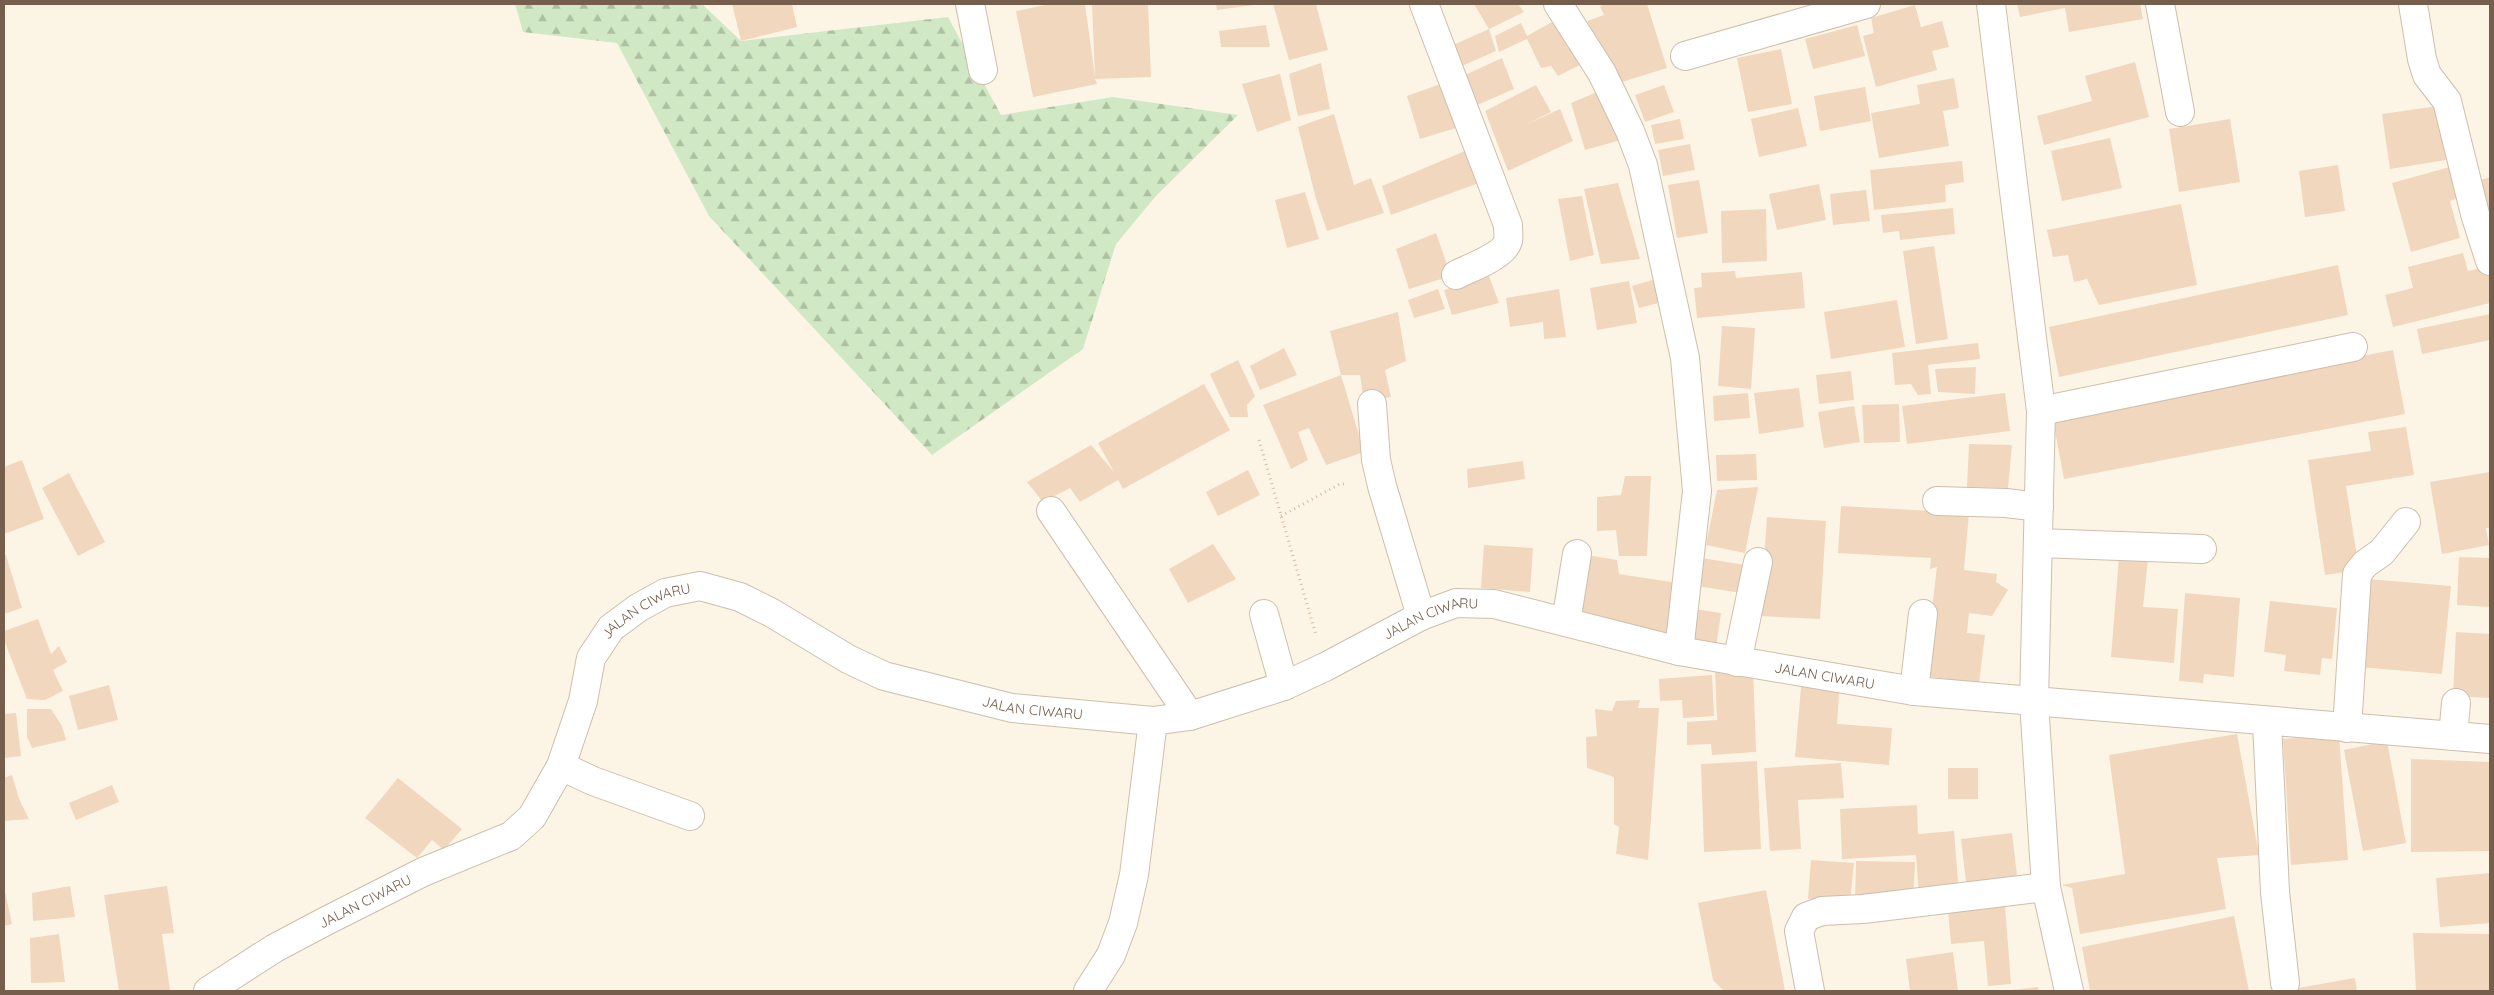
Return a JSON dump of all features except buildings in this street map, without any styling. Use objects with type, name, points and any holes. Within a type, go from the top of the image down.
[{"type":"street","points":[[970,4],[983,70]]},
{"type":"street","points":[[1424,4],[1508,225],[1508,242],[1503,249],[1456,275]]},
{"type":"street","points":[[1558,4],[1602,73],[1630,131],[1643,165],[1685,358],[1697,491],[1679,651]]},
{"type":"street","points":[[1685,56],[1866,4]]},
{"type":"street","points":[[1991,4],[2041,410],[2034,702],[2046,887],[2070,991]]},
{"type":"street","points":[[2160,4],[2180,112]]},
{"type":"street","points":[[2412,4],[2422,59],[2427,75],[2447,101],[2475,214],[2490,261]]},
{"type":"street","points":[[2041,410],[2354,347]]},
{"type":"street","points":[[1372,404],[1376,460],[1420,616]]},
{"type":"street","points":[[1937,501],[2006,503],[2039,507]]},
{"type":"street","points":[[1051,511],[1190,716]]},
{"type":"street","points":[[2347,728],[2357,574],[2365,564],[2382,552],[2406,522]]},
{"type":"street","points":[[2038,543],[2202,549]]},
{"type":"street","points":[[1566,622],[1577,554]]},
{"type":"street","points":[[1737,662],[1758,562]]},
{"type":"street","name":"JALAN CIWARU","points":[[208,991],[274,948],[300,934],[423,872],[511,836],[532,817],[562,766],[582,701],[591,658],[610,628],[638,608],[665,593],[700,586],[740,597],[772,613],[848,659],[884,676],[1012,708],[1153,721],[1190,716],[1284,686],[1325,667],[1420,616],[1456,603],[1494,604],[1679,651],[1914,691],[2490,740]]},
{"type":"street","points":[[1264,614],[1284,686]]},
{"type":"street","points":[[1914,691],[1923,614]]},
{"type":"street","points":[[2453,736],[2456,703]]},
{"type":"street","points":[[1088,991],[1111,955],[1125,913],[1134,875],[1153,721]]},
{"type":"street","points":[[2267,722],[2275,892],[2285,983]]},
{"type":"street","points":[[562,766],[593,781],[690,816]]},
{"type":"street","points":[[1810,991],[1799,931],[1806,917],[1822,911],[1862,909],[2046,887]]},
{"type":"path","points":[[1259,440],[1325,667]]},
{"type":"path","points":[[1281,516],[1340,484],[1382,486]]},
{"type":"green space","points":[[515,4],[702,4],[741,41],[948,17],[1001,115],[1113,97],[1238,115],[1156,196],[1116,244],[1083,349],[932,455],[709,216],[617,43],[523,32]]}]
